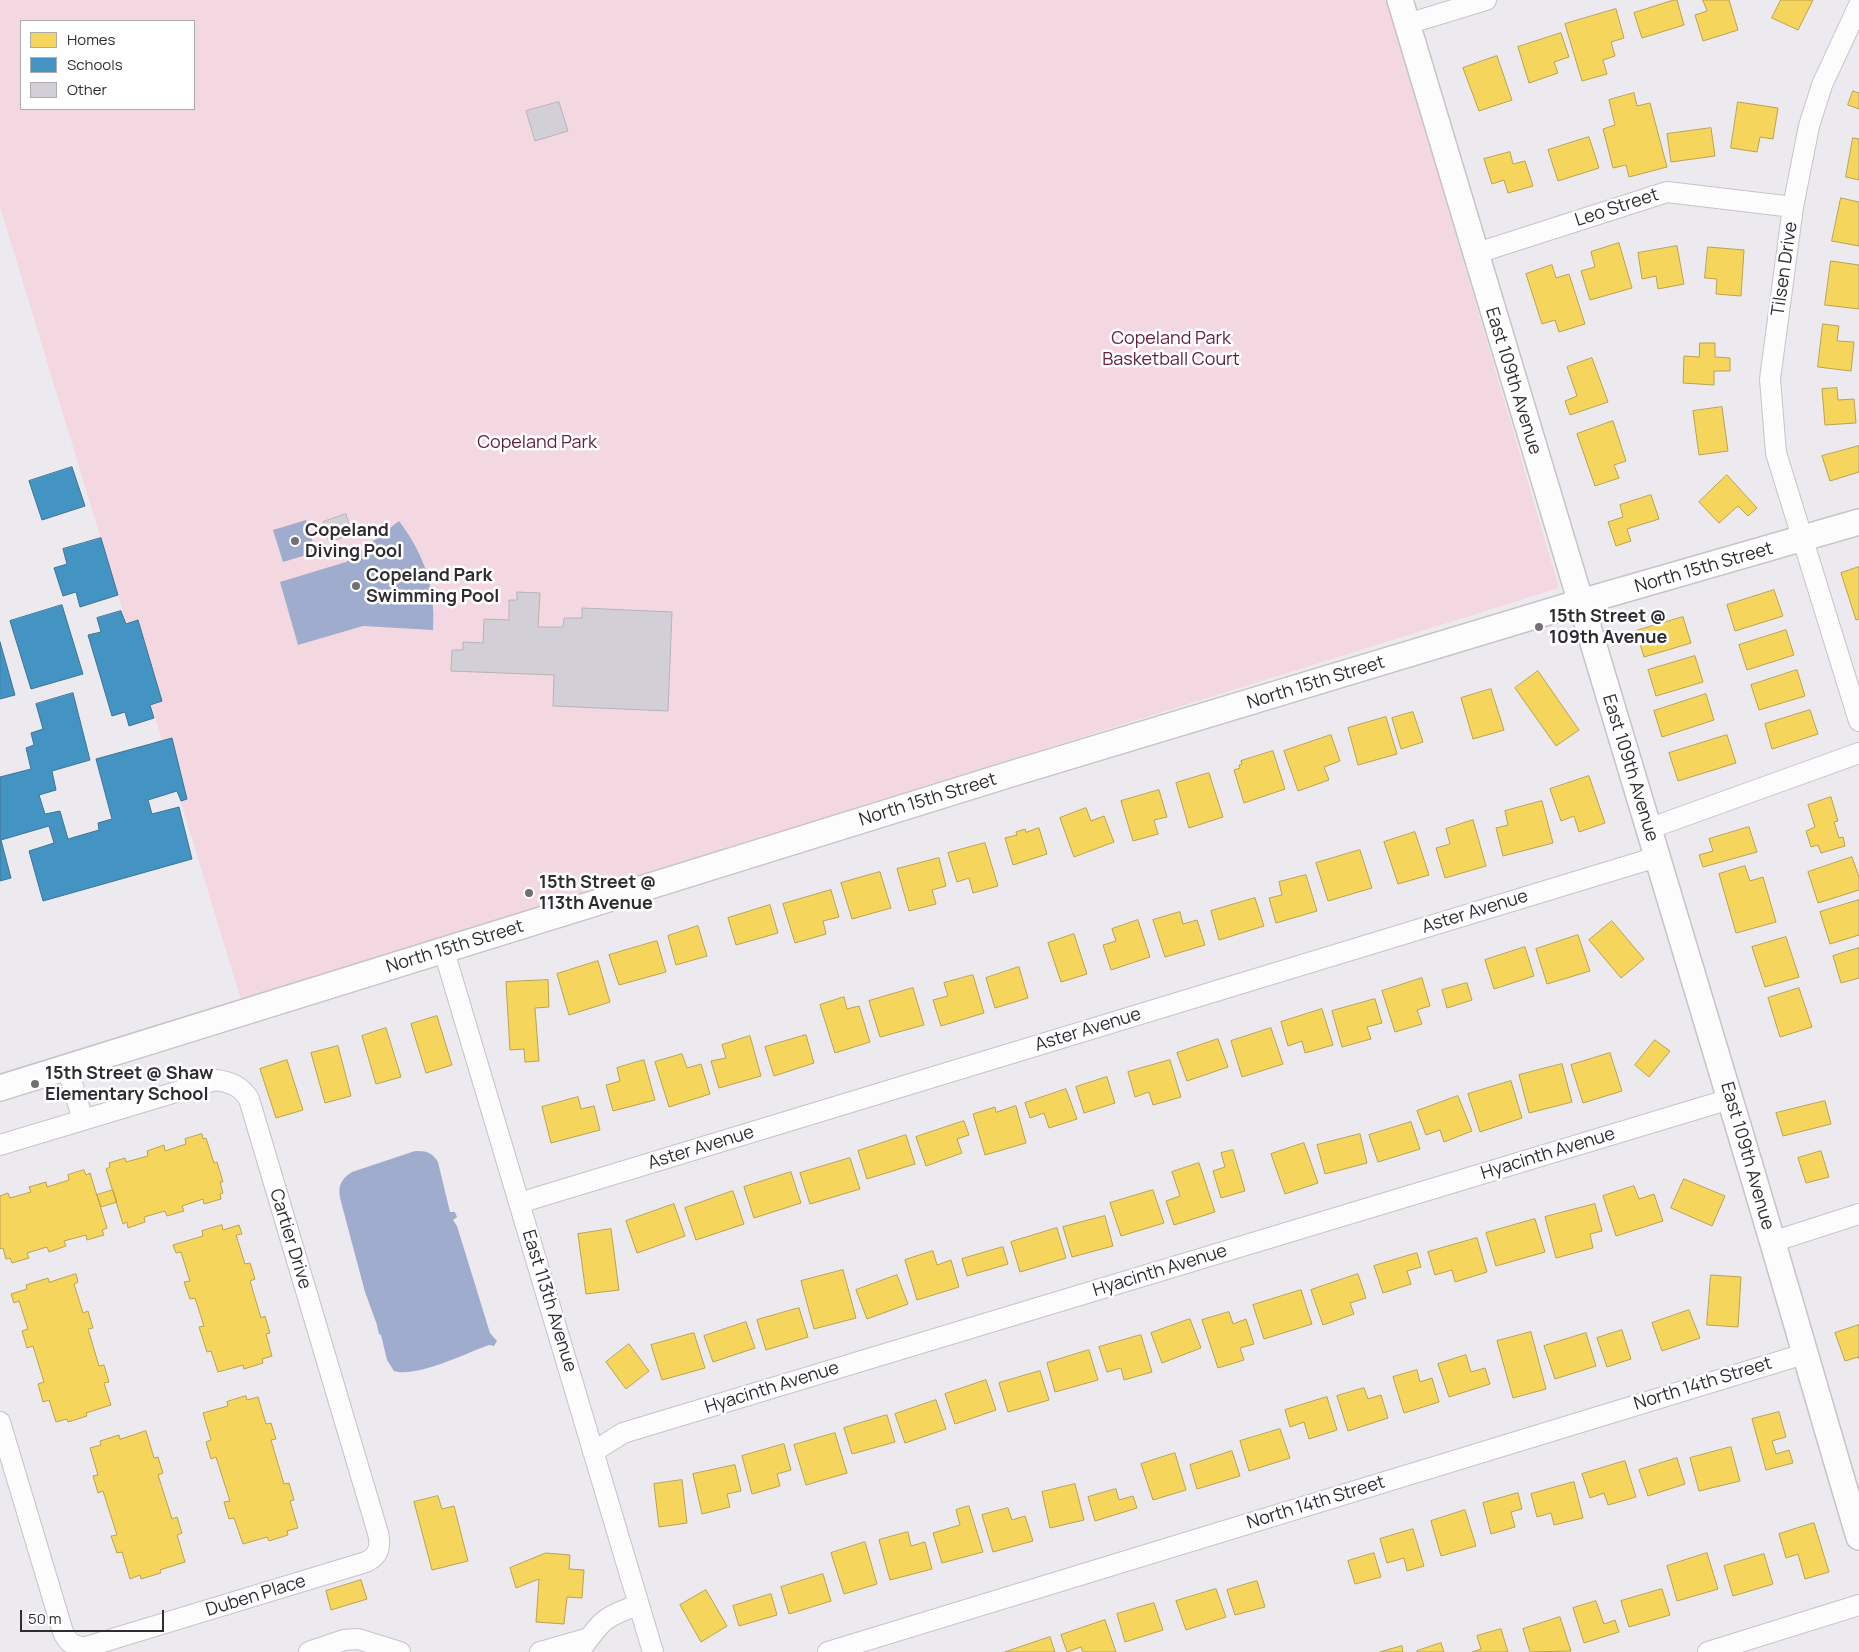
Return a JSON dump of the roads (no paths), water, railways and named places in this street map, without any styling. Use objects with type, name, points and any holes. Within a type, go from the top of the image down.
[{"type":"street","name":"East 109th Avenue","points":[[1400,0],[1474,254],[1581,602],[1859,1537]]},
{"type":"street","points":[[1407,24],[1486,0]]},
{"type":"street","name":"Tilsen Drive","points":[[1859,5],[1822,85],[1809,126],[1794,207],[1770,379],[1776,453],[1801,540],[1859,721]]},
{"type":"street","name":"Leo Street","points":[[1474,254],[1667,192],[1794,207]]},
{"type":"street","name":"North 15th Street","points":[[0,1088],[1006,776],[1581,602],[1859,522]]},
{"type":"street","points":[[1648,829],[1859,753]]},
{"type":"street","name":"Aster Avenue","points":[[519,1204],[1657,857]]},
{"type":"street","name":"East 113th Avenue","points":[[444,951],[653,1652]]},
{"type":"street","points":[[67,1067],[83,1120]]},
{"type":"street","name":"Cartier Drive","points":[[0,1145],[216,1080],[232,1083],[245,1093],[249,1099],[378,1533],[380,1540],[378,1551]]},
{"type":"street","name":"Hyacinth Avenue","points":[[594,1452],[624,1433],[1730,1099]]},
{"type":"street","points":[[1772,1242],[1859,1214]]},
{"type":"street","name":"North 14th Street","points":[[828,1652],[1804,1354]]},
{"type":"street","name":"Duben Place","points":[[0,1422],[63,1632],[66,1639],[78,1647],[86,1647],[372,1560],[378,1551]]},
{"type":"street","points":[[540,1652],[589,1647],[601,1622],[609,1616],[640,1605]]},
{"type":"street","points":[[1708,1652],[1859,1606]]},
{"type":"street","points":[[309,1652],[344,1640],[358,1639],[400,1652]]},
{"type":"water","name":"Copeland Diving Pool","points":[[306,520],[316,552],[283,562],[273,530]]},
{"type":"water","name":"Copeland Park Swimming Pool","points":[[399,521],[422,559],[430,586],[433,630],[363,626],[298,645],[280,582],[346,562]]},
{"type":"water","points":[[415,1151],[428,1153],[438,1162],[450,1212],[455,1212],[457,1217],[453,1220],[457,1226],[490,1333],[497,1341],[494,1346],[489,1345],[442,1364],[404,1372],[394,1371],[387,1360],[381,1335],[379,1334],[365,1292],[339,1189],[345,1177],[352,1172]]},
{"type":"place","name":"Copeland Diving Pool","points":[[295,541]]},
{"type":"place","name":"Copeland Park Swimming Pool","points":[[356,586]]},
{"type":"place","name":"15th Street @ 109th Avenue","points":[[1539,627]]},
{"type":"place","name":"15th Street @ 113th Avenue","points":[[529,893]]},
{"type":"place","name":"15th Street @ Shaw Elementary School","points":[[35,1084]]},
{"type":"park label","name":"Copeland Park Basketball Court","points":[[1171,349]]},
{"type":"park label","name":"Copeland Park","points":[[537,443]]}]
